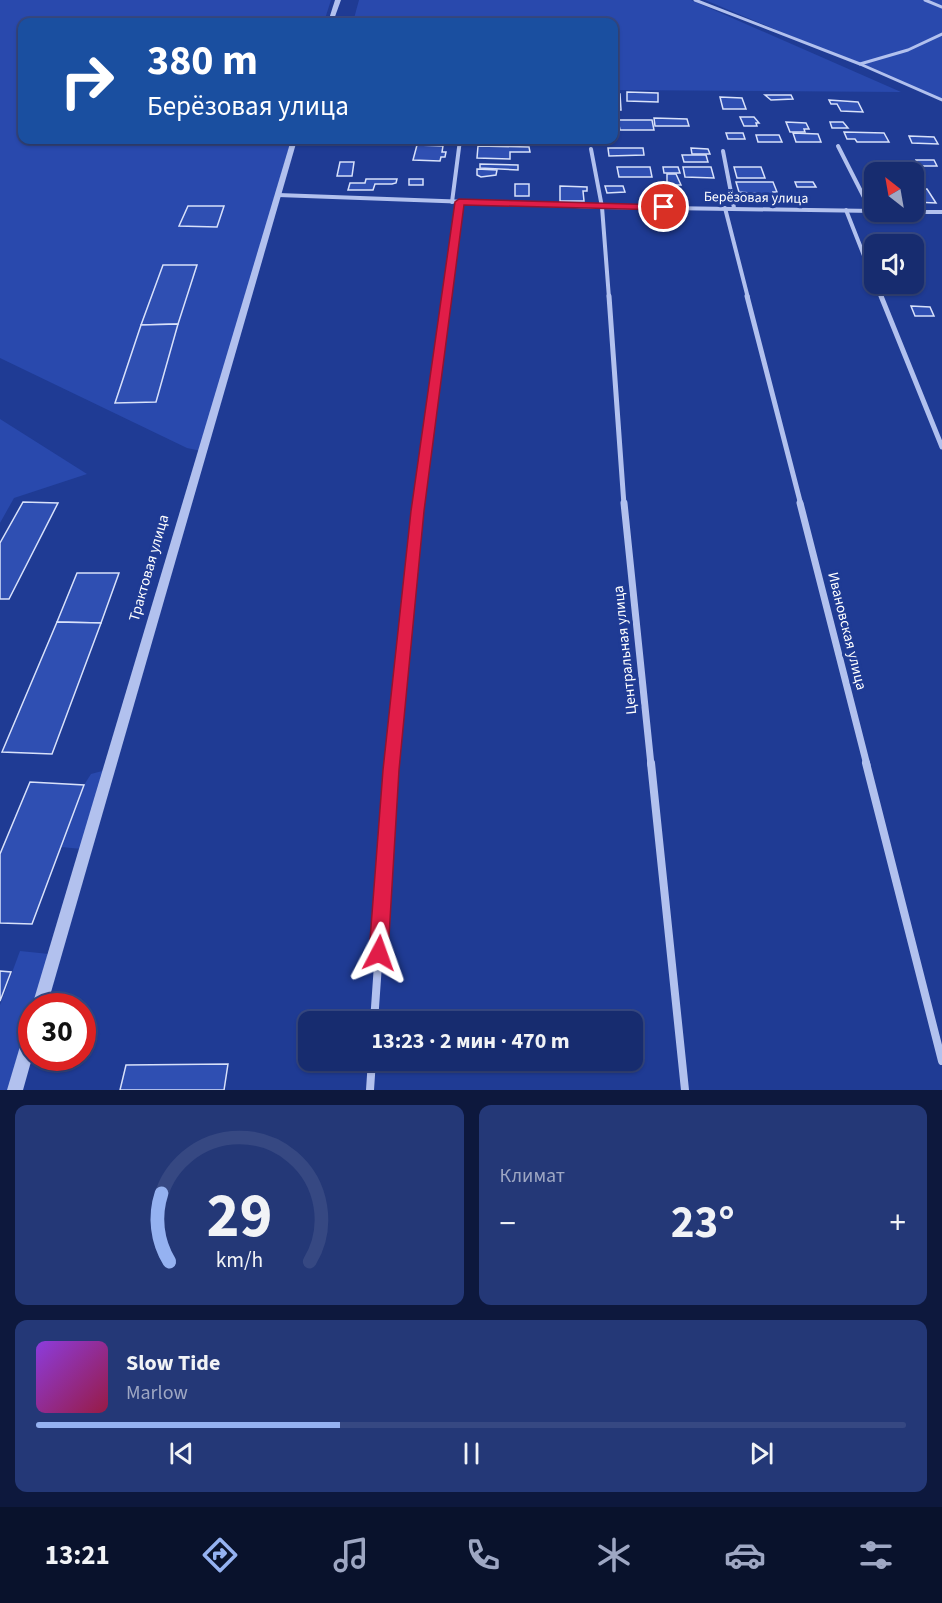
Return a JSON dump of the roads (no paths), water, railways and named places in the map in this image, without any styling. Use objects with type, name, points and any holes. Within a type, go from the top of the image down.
[{"type":"street","points":[[331,18],[338,0]]},
{"type":"street","points":[[695,0],[860,64],[942,100]]},
{"type":"street","points":[[925,0],[942,7]]},
{"type":"street","points":[[860,64],[908,50],[942,34]]},
{"type":"street","name":"Трактовая улица","points":[[43,993],[293,144]]},
{"type":"street","points":[[375,1011],[391,770],[418,511],[456,202],[460,144]]},
{"type":"street","points":[[838,146],[864,194]]},
{"type":"street","name":"Центральная улица","points":[[591,149],[602,207],[624,503],[685,1090]]},
{"type":"street","points":[[723,151],[734,208]]},
{"type":"street","name":"Берёзовая улица","points":[[278,195],[602,207],[864,211]]},
{"type":"street","name":"Ивановская улица","points":[[725,208],[942,1061]]},
{"type":"street","points":[[846,210],[864,255]]},
{"type":"street","points":[[924,212],[942,212]]},
{"type":"street","points":[[880,294],[942,447]]},
{"type":"street","points":[[15,1090],[21,1071]]},
{"type":"street","points":[[370,1090],[371,1071]]}]
